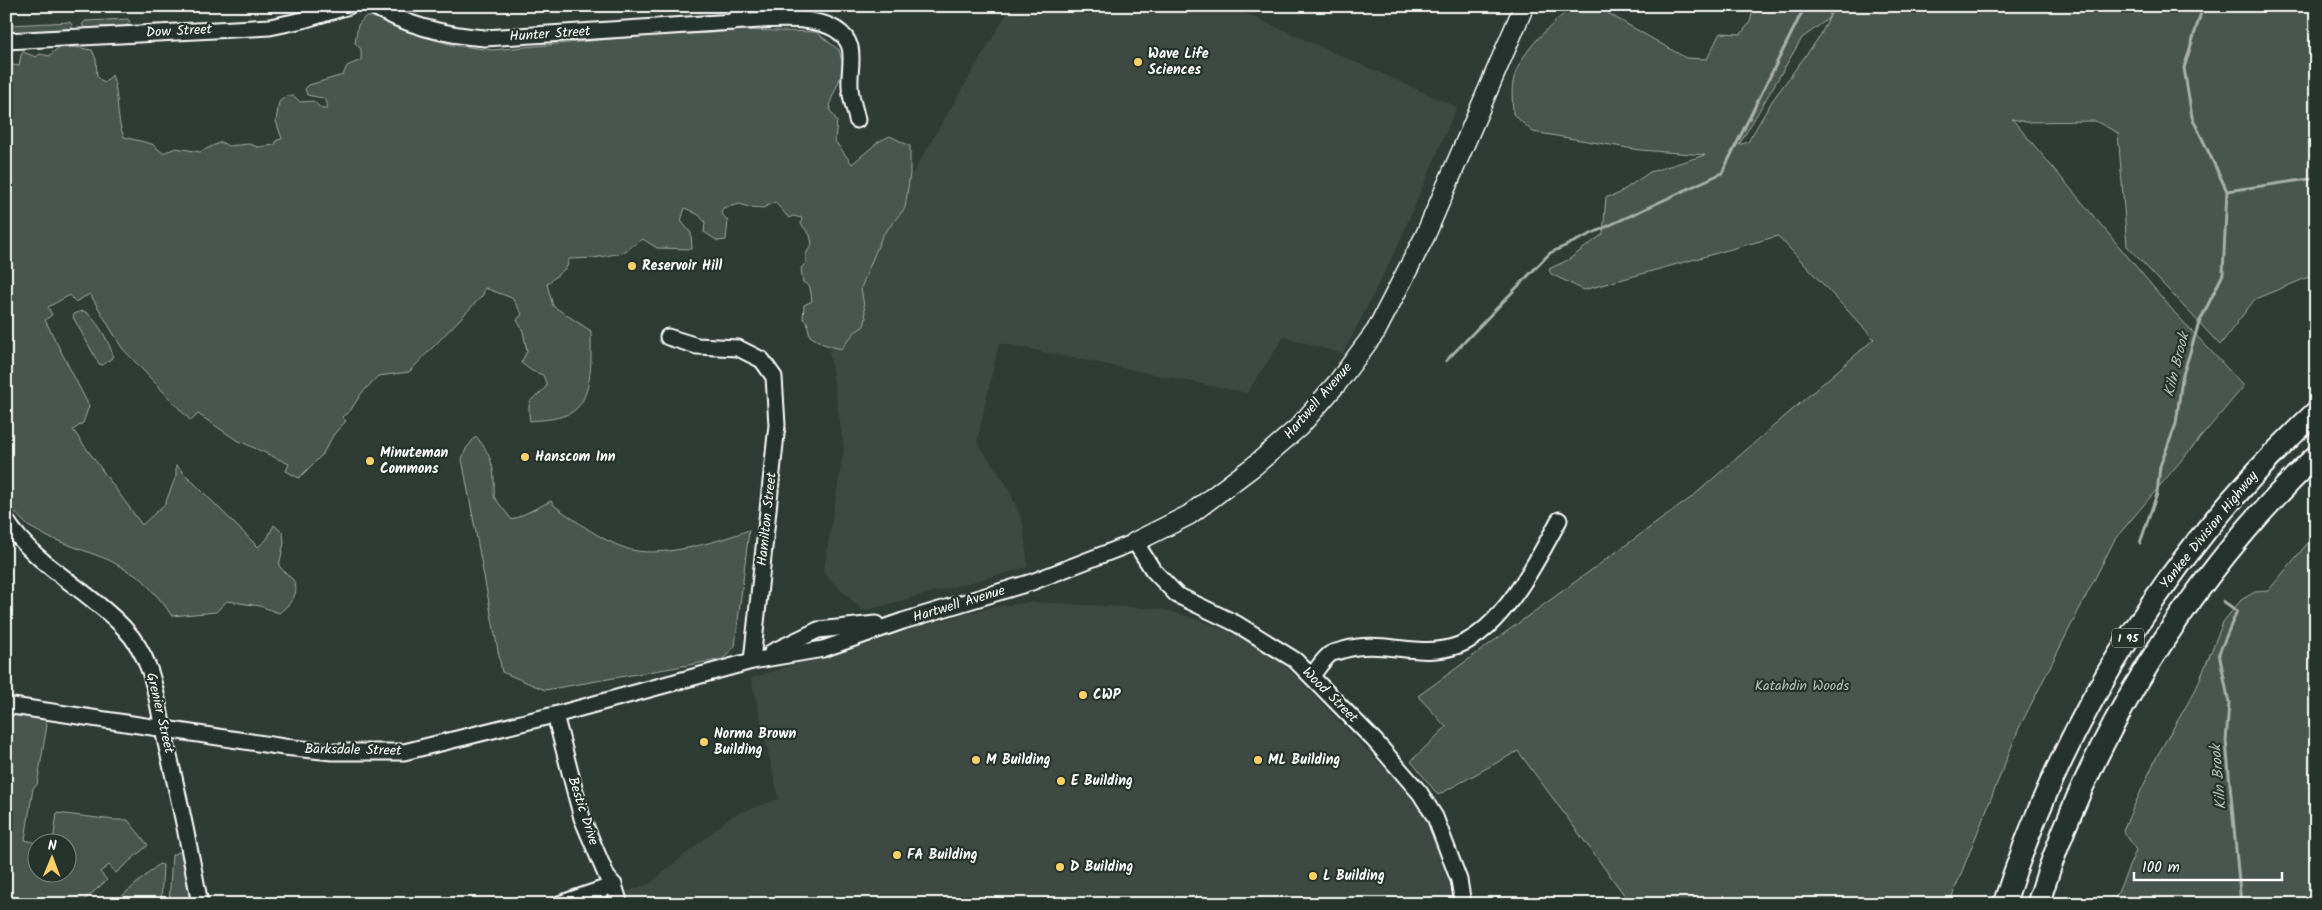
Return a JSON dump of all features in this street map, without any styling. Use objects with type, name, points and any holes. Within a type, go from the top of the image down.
[{"type":"highway","name":"Yankee Division Highway","points":[[2004,904],[2035,818],[2058,764],[2118,653],[2171,574],[2220,512],[2282,443],[2316,412]]},
{"type":"highway","name":"I 95","points":[[2038,904],[2050,867],[2084,784],[2158,650],[2218,566],[2267,507],[2316,456]]},
{"type":"main road","name":"Hartwell Avenue","points":[[1134,542],[1189,515],[1254,466],[1292,434],[1338,382],[1376,331],[1425,236],[1524,6]]},
{"type":"street","name":"Dow Street","points":[[6,41],[270,27],[349,6]]},
{"type":"street","name":"Hunter Street","points":[[373,6],[388,15],[431,30],[456,36],[484,38],[772,19],[810,20],[837,31],[850,46],[850,86],[857,120]]},
{"type":"street","points":[[733,22],[745,6]]},
{"type":"street","name":"Hamilton Street","points":[[668,337],[697,346],[738,348],[762,360],[774,377],[777,425],[752,661]]},
{"type":"street","name":"Grenier Street","points":[[6,520],[25,545],[124,628],[145,656],[158,694],[163,728],[200,904]]},
{"type":"street","points":[[1312,676],[1330,654],[1356,646],[1384,645],[1437,651],[1460,644],[1484,628],[1515,596],[1560,520]]},
{"type":"street","name":"Hartwell Avenue","points":[[823,648],[903,621],[1032,582],[1134,542]]},
{"type":"street","name":"Wood Street","points":[[1134,542],[1153,570],[1177,595],[1237,624],[1295,660],[1374,740],[1420,793],[1434,817],[1459,880],[1463,904]]},
{"type":"street","name":"Hartwell Avenue","points":[[818,630],[903,621]]},
{"type":"street","name":"Barksdale Street","points":[[752,661],[818,630]]},
{"type":"street","name":"Barksdale Street","points":[[6,705],[284,747],[332,752],[404,752],[440,745],[752,661],[823,648]]},
{"type":"street","name":"Bestic Drive","points":[[555,714],[582,818],[607,877],[614,885],[620,904]]},
{"type":"street","points":[[560,904],[614,885]]},
{"type":"shaded area","points":[[1011,6],[1229,6],[1457,107],[1395,252],[1343,354],[1284,337],[1247,393],[999,343],[977,442],[1007,485],[1023,523],[1028,567],[863,611],[823,573],[844,449],[829,351],[853,305],[837,301]]},
{"type":"shaded area","points":[[1033,602],[1162,609],[1206,622],[1244,638],[1284,664],[1418,803],[1438,838],[1444,857],[1453,904],[627,904],[624,892],[649,884],[733,815],[779,799],[751,678],[890,634],[992,607]]},
{"type":"green space","name":"Katahdin Woods","points":[[1754,6],[1832,6],[1828,19],[1802,38],[1739,145],[1748,142],[1772,101],[1820,36],[1835,6],[2316,6],[2316,274],[2255,299],[2220,345],[2127,246],[2118,133],[2095,121],[2026,122],[2012,119],[2175,313],[2244,386],[2115,539],[2019,728],[1949,904],[1631,904],[1518,751],[1438,795],[1411,761],[1446,727],[1418,696],[1692,497],[1874,339],[1778,236],[1584,290],[1551,274],[1549,269],[1568,260],[1603,234],[1606,197],[1616,195],[1650,172],[1705,155],[1640,150],[1533,132],[1513,114],[1512,94],[1516,71],[1534,43],[1567,11],[1604,11],[1686,58],[1707,59],[1720,33],[1741,34],[1750,22]]},
{"type":"green space","points":[[365,17],[373,17],[421,36],[453,45],[492,50],[644,36],[741,30],[816,32],[839,50],[843,64],[841,76],[831,100],[830,110],[837,121],[835,141],[852,164],[878,142],[890,136],[910,146],[910,174],[905,208],[882,236],[861,288],[866,318],[864,326],[855,332],[841,349],[823,344],[810,336],[807,322],[803,319],[804,305],[812,301],[810,287],[803,282],[801,268],[806,263],[806,254],[812,244],[810,235],[801,224],[802,218],[793,216],[789,218],[775,202],[763,208],[748,207],[740,204],[723,208],[721,213],[728,221],[726,240],[718,241],[704,232],[705,222],[699,215],[685,208],[681,221],[691,233],[692,249],[657,248],[643,239],[622,253],[594,258],[569,259],[567,267],[547,284],[553,306],[591,331],[591,363],[588,386],[579,406],[572,412],[557,418],[530,421],[530,402],[547,385],[543,375],[532,371],[521,363],[527,351],[523,331],[517,320],[522,314],[512,298],[485,288],[483,295],[409,372],[378,376],[361,394],[350,411],[342,417],[346,421],[334,434],[322,455],[299,478],[286,471],[289,464],[235,439],[198,414],[191,421],[122,348],[90,294],[75,302],[70,295],[48,307],[52,315],[45,320],[89,406],[83,423],[73,430],[142,525],[165,504],[176,476],[176,465],[258,547],[267,539],[274,525],[283,533],[284,543],[279,566],[293,580],[296,590],[293,599],[279,613],[260,606],[227,601],[216,612],[172,616],[142,579],[109,560],[48,537],[28,526],[6,503],[6,72],[12,65],[19,66],[23,52],[36,57],[40,54],[49,56],[58,48],[75,47],[92,50],[96,59],[97,76],[104,83],[112,75],[116,91],[119,122],[124,137],[152,144],[163,153],[176,148],[200,152],[221,142],[228,146],[249,144],[258,147],[275,145],[277,140],[282,139],[276,121],[279,102],[286,96],[294,96],[300,102],[313,101],[322,109],[327,109],[327,103],[323,98],[307,95],[305,89],[309,85],[343,75],[347,66],[361,60],[361,49],[355,43],[358,25]]},
{"type":"green space","points":[[128,19],[130,22],[126,26],[85,28],[82,25],[85,21]]},
{"type":"green space","points":[[70,22],[73,26],[69,29],[11,32],[8,30],[10,25]]},
{"type":"green space","points":[[84,311],[93,318],[110,347],[112,358],[103,365],[99,364],[73,317],[75,313]]},
{"type":"green space","points":[[476,436],[492,464],[494,497],[512,520],[551,501],[556,507],[606,540],[625,548],[653,552],[687,548],[721,540],[749,530],[735,646],[723,659],[545,690],[502,672],[462,459],[466,449]]},
{"type":"green space","points":[[2316,533],[2316,904],[2113,904],[2136,850],[2123,830],[2157,756],[2196,689],[2223,622],[2241,600],[2255,592],[2268,591]]},
{"type":"green space","points":[[6,712],[45,718],[47,725],[37,785],[33,788],[25,840],[28,841],[28,882],[78,882],[78,832],[54,832],[57,813],[128,820],[148,845],[116,873],[109,865],[100,872],[107,880],[80,904],[6,904],[9,875],[6,874]]},
{"type":"green space","points":[[181,853],[191,904],[169,904],[172,855]]},
{"type":"green space","points":[[159,864],[163,865],[161,904],[113,904]]},
{"type":"waterway","points":[[1446,361],[1550,253],[1722,173],[1805,6]]},
{"type":"waterway","name":"Kiln Brook","points":[[2203,6],[2184,68],[2192,117],[2227,191],[2316,178]]},
{"type":"waterway","name":"Kiln Brook","points":[[2140,543],[2157,494],[2160,466],[2176,424],[2182,378],[2199,323],[2223,274],[2227,191]]},
{"type":"waterway","name":"Kiln Brook","points":[[2223,601],[2237,611],[2219,653],[2229,703],[2226,741],[2241,904]]},
{"type":"place","name":"Wave Life Sciences","points":[[1138,62]]},
{"type":"place","name":"Reservoir Hill","points":[[632,266]]},
{"type":"place","name":"Hanscom Inn","points":[[525,457]]},
{"type":"place","name":"Minuteman Commons","points":[[370,461]]},
{"type":"place","name":"CWP","points":[[1083,695]]},
{"type":"place","name":"Norma Brown Building","points":[[704,742]]},
{"type":"place","name":"M Building","points":[[976,760]]},
{"type":"place","name":"ML Building","points":[[1258,760]]},
{"type":"place","name":"E Building","points":[[1061,781]]},
{"type":"place","name":"FA Building","points":[[897,855]]},
{"type":"place","name":"D Building","points":[[1060,867]]},
{"type":"place","name":"L Building","points":[[1313,876]]}]
